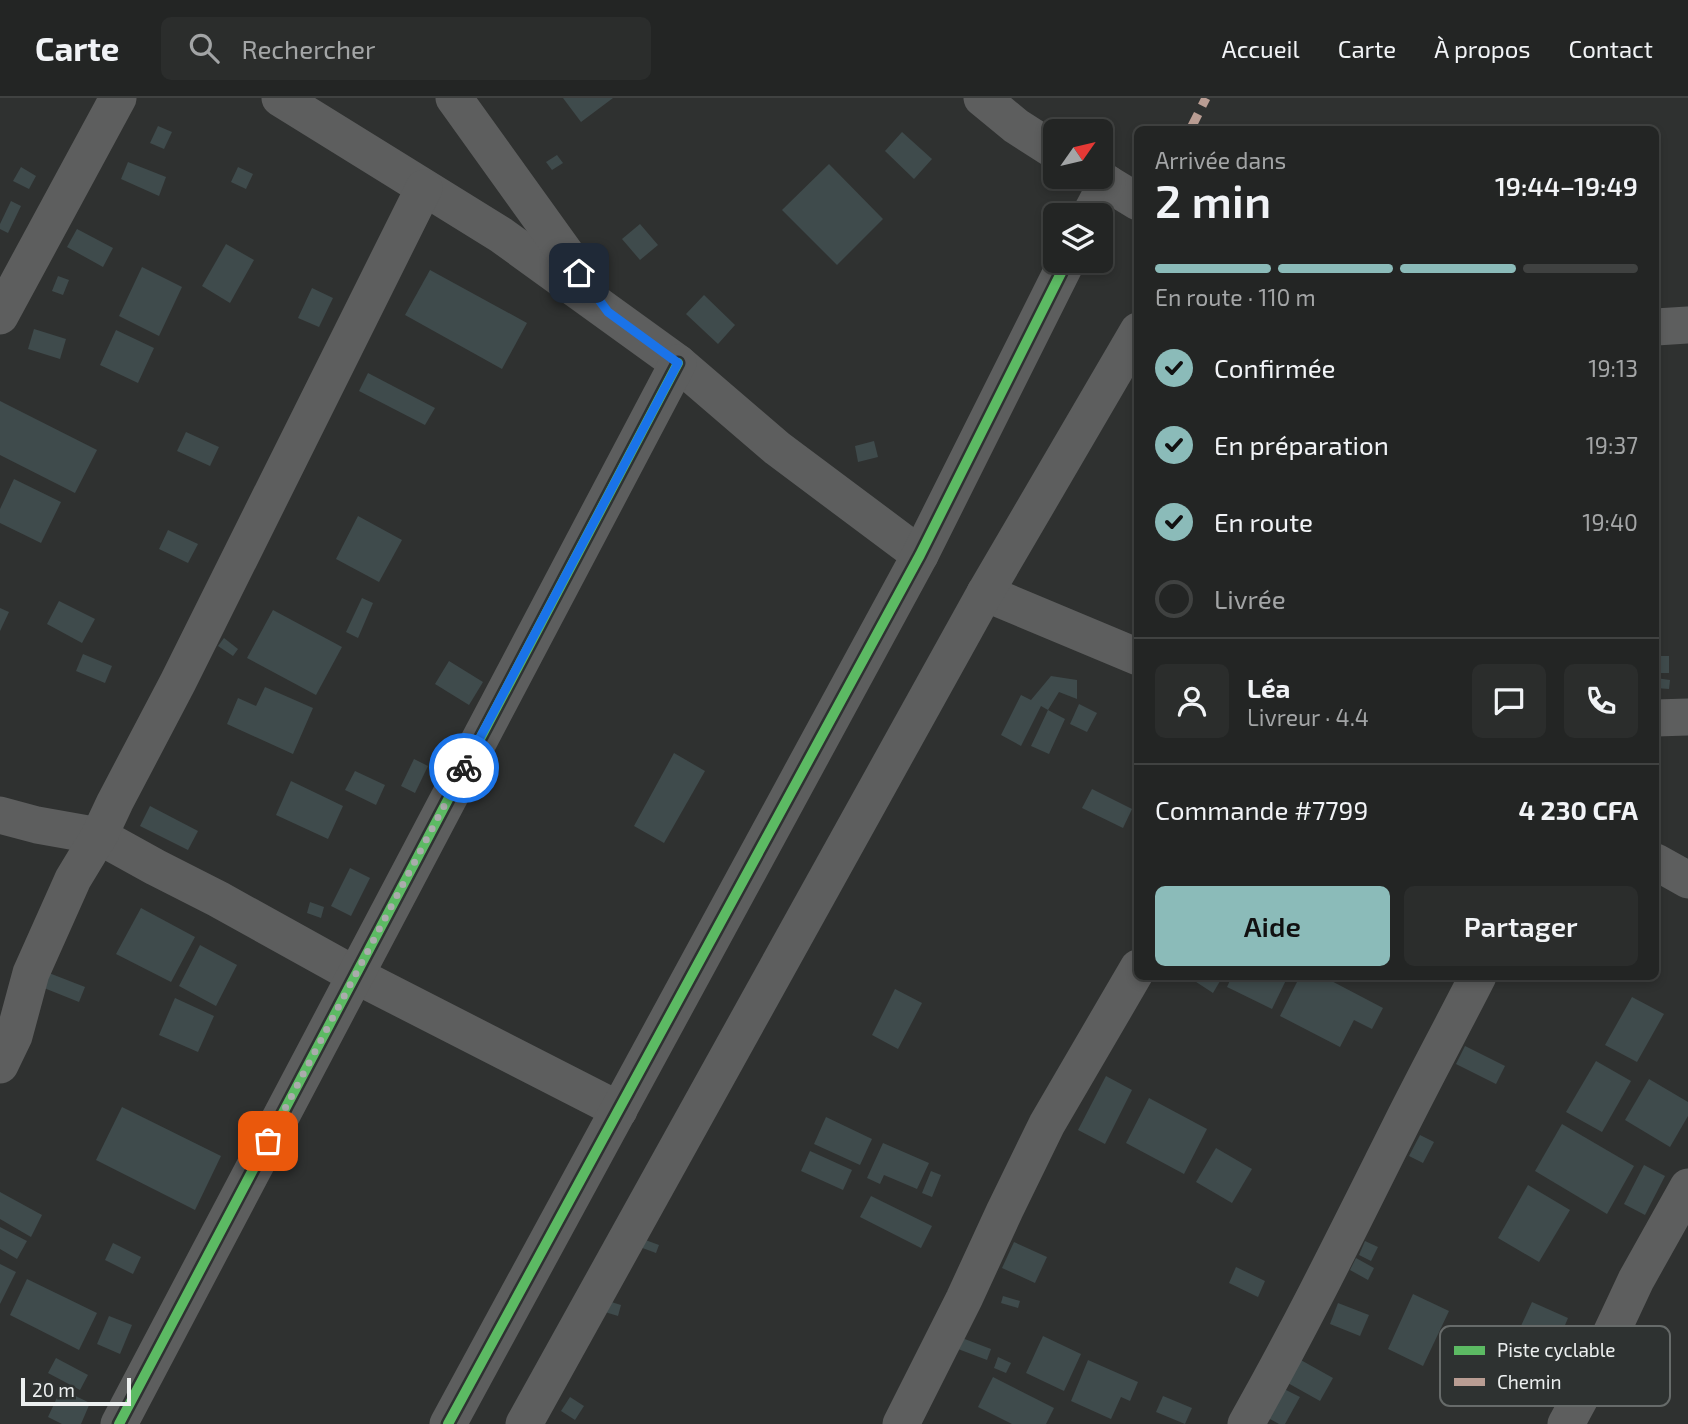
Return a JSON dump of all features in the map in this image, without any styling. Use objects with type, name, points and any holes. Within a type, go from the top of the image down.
[{"type":"street","points":[[0,316],[118,98]]},
{"type":"street","points":[[280,98],[501,235],[678,363],[777,448],[920,555]]},
{"type":"street","points":[[454,98],[608,312]]},
{"type":"street","points":[[982,98],[1016,126],[1043,143]]},
{"type":"street","points":[[1113,187],[1134,200]]},
{"type":"street","points":[[0,1065],[14,1036],[31,973],[73,879],[99,836],[184,669],[424,188]]},
{"type":"street","points":[[447,1424],[920,555],[1061,273]]},
{"type":"street","points":[[1659,327],[1688,325]]},
{"type":"street","points":[[524,1424],[985,593],[1134,338]]},
{"type":"street","points":[[119,1424],[678,363]]},
{"type":"street","points":[[985,593],[1134,655]]},
{"type":"street","points":[[1659,718],[1688,717]]},
{"type":"street","points":[[0,815],[37,825],[99,836],[355,975],[619,1110]]},
{"type":"street","points":[[1659,864],[1688,880]]},
{"type":"street","points":[[901,1424],[1047,1124],[1134,975]]},
{"type":"street","points":[[1246,1424],[1310,1306],[1476,980]]},
{"type":"street","points":[[1614,1326],[1636,1280],[1688,1187]]},
{"type":"street","points":[[1566,1424],[1576,1406]]},
{"type":"building","points":[[563,98],[613,98],[581,122]]},
{"type":"building","points":[[158,126],[172,132],[164,149],[150,143]]},
{"type":"building","points":[[902,132],[932,159],[914,179],[885,151]]},
{"type":"building","points":[[557,155],[563,163],[552,170],[546,162]]},
{"type":"building","points":[[128,162],[166,177],[159,196],[121,179]]},
{"type":"building","points":[[829,164],[883,219],[837,265],[782,210]]},
{"type":"building","points":[[21,167],[36,176],[29,189],[13,181]]},
{"type":"building","points":[[238,167],[253,174],[246,189],[231,182]]},
{"type":"building","points":[[11,201],[21,206],[8,233],[0,229],[0,224]]},
{"type":"building","points":[[640,224],[658,245],[640,260],[622,239]]},
{"type":"building","points":[[77,229],[113,248],[103,267],[67,247]]},
{"type":"building","points":[[226,244],[254,260],[230,303],[202,286]]},
{"type":"building","points":[[142,267],[182,287],[159,336],[119,316]]},
{"type":"building","points":[[430,270],[527,323],[502,369],[405,315]]},
{"type":"building","points":[[58,276],[69,280],[63,295],[52,291]]},
{"type":"building","points":[[312,288],[333,298],[319,327],[298,318]]},
{"type":"building","points":[[704,295],[735,325],[718,344],[686,314]]},
{"type":"building","points":[[34,329],[66,339],[60,359],[28,349]]},
{"type":"building","points":[[116,330],[154,348],[138,383],[100,365]]},
{"type":"building","points":[[368,373],[435,408],[425,425],[359,391]]},
{"type":"building","points":[[0,401],[97,450],[75,493],[0,455]]},
{"type":"building","points":[[186,432],[219,447],[210,466],[177,451]]},
{"type":"building","points":[[874,441],[878,457],[858,462],[855,446]]},
{"type":"building","points":[[14,479],[61,502],[41,543],[0,523],[0,509]]},
{"type":"building","points":[[358,516],[402,540],[379,582],[336,559]]},
{"type":"building","points":[[168,530],[198,544],[188,563],[159,549]]},
{"type":"building","points":[[362,598],[373,603],[358,638],[346,632]]},
{"type":"building","points":[[59,601],[95,619],[82,643],[47,624]]},
{"type":"building","points":[[0,608],[9,612],[0,631]]},
{"type":"building","points":[[273,610],[342,647],[316,695],[247,658]]},
{"type":"building","points":[[224,638],[238,649],[233,656],[218,646]]},
{"type":"building","points":[[83,654],[112,666],[105,683],[76,671]]},
{"type":"building","points":[[1659,656],[1669,656],[1669,673],[1659,673]]},
{"type":"building","points":[[449,661],[483,682],[469,705],[435,684]]},
{"type":"building","points":[[1051,676],[1077,680],[1077,699],[1059,692],[1048,710],[1041,706],[1021,746],[1001,735],[1021,695],[1031,700]]},
{"type":"building","points":[[1659,678],[1670,680],[1669,689],[1659,688]]},
{"type":"building","points":[[265,687],[313,708],[293,754],[227,724],[238,698],[256,706]]},
{"type":"building","points":[[1079,704],[1097,713],[1087,732],[1070,724]]},
{"type":"building","points":[[1048,710],[1065,719],[1049,754],[1031,746]]},
{"type":"building","points":[[674,753],[705,771],[664,843],[634,826]]},
{"type":"building","points":[[414,759],[428,766],[415,793],[401,786]]},
{"type":"building","points":[[355,771],[385,785],[376,805],[345,790]]},
{"type":"building","points":[[291,781],[343,806],[328,839],[276,815]]},
{"type":"building","points":[[1092,789],[1132,809],[1123,828],[1082,808]]},
{"type":"building","points":[[150,806],[198,831],[188,850],[140,826]]},
{"type":"building","points":[[350,868],[370,878],[351,916],[331,906]]},
{"type":"building","points":[[310,902],[324,907],[321,918],[307,913]]},
{"type":"building","points":[[141,908],[195,937],[171,982],[116,954]]},
{"type":"building","points":[[200,945],[237,965],[216,1006],[179,986]]},
{"type":"building","points":[[49,973],[85,987],[79,1002],[44,988]]},
{"type":"building","points":[[1193,980],[1221,980],[1213,993]]},
{"type":"building","points":[[1230,980],[1286,980],[1272,1009],[1227,987]]},
{"type":"building","points":[[1298,980],[1330,980],[1383,1008],[1372,1029],[1354,1020],[1340,1047],[1280,1016]]},
{"type":"building","points":[[895,989],[922,1003],[898,1049],[872,1035]]},
{"type":"building","points":[[1632,997],[1664,1014],[1637,1062],[1605,1045]]},
{"type":"building","points":[[175,998],[214,1016],[198,1052],[159,1035]]},
{"type":"building","points":[[1465,1046],[1505,1066],[1496,1084],[1456,1064]]},
{"type":"building","points":[[1596,1061],[1631,1081],[1602,1132],[1566,1112]]},
{"type":"building","points":[[1106,1076],[1132,1090],[1105,1144],[1078,1130]]},
{"type":"building","points":[[1649,1079],[1688,1102],[1688,1116],[1670,1147],[1625,1120]]},
{"type":"building","points":[[1149,1098],[1207,1129],[1184,1174],[1126,1143]]},
{"type":"building","points":[[122,1107],[221,1156],[195,1210],[96,1160]]},
{"type":"building","points":[[826,1117],[872,1139],[860,1165],[814,1144]]},
{"type":"building","points":[[1562,1124],[1634,1166],[1607,1214],[1535,1171]]},
{"type":"building","points":[[1420,1135],[1434,1142],[1423,1163],[1409,1156]]},
{"type":"building","points":[[883,1143],[929,1163],[917,1189],[884,1175],[880,1184],[867,1178]]},
{"type":"building","points":[[1216,1148],[1252,1169],[1232,1203],[1196,1182]]},
{"type":"building","points":[[810,1151],[852,1170],[843,1190],[801,1171]]},
{"type":"building","points":[[1644,1165],[1665,1176],[1645,1215],[1624,1204]]},
{"type":"building","points":[[931,1171],[941,1175],[932,1197],[922,1193]]},
{"type":"building","points":[[1528,1185],[1570,1210],[1539,1262],[1498,1238]]},
{"type":"building","points":[[0,1192],[42,1215],[31,1237],[0,1219]]},
{"type":"building","points":[[871,1196],[932,1226],[921,1248],[860,1217]]},
{"type":"building","points":[[0,1227],[27,1241],[17,1259],[0,1249]]},
{"type":"building","points":[[640,1238],[659,1245],[656,1253],[637,1246]]},
{"type":"building","points":[[1365,1241],[1378,1247],[1371,1261],[1359,1255]]},
{"type":"building","points":[[1014,1242],[1047,1257],[1035,1283],[1002,1268]]},
{"type":"building","points":[[113,1243],[141,1257],[133,1274],[105,1260]]},
{"type":"building","points":[[1356,1258],[1374,1268],[1368,1280],[1350,1270]]},
{"type":"building","points":[[0,1264],[16,1272],[0,1304]]},
{"type":"building","points":[[1236,1267],[1265,1281],[1258,1297],[1229,1283]]},
{"type":"building","points":[[27,1279],[97,1313],[79,1350],[10,1315]]},
{"type":"building","points":[[1413,1294],[1449,1311],[1423,1366],[1388,1349]]},
{"type":"building","points":[[1003,1296],[1020,1301],[1018,1308],[1001,1303]]},
{"type":"building","points":[[608,1301],[621,1305],[618,1316],[605,1312]]},
{"type":"building","points":[[1532,1302],[1568,1318],[1565,1326],[1521,1326]]},
{"type":"building","points":[[1338,1303],[1369,1315],[1360,1336],[1330,1324]]},
{"type":"building","points":[[109,1316],[132,1325],[120,1354],[97,1344]]},
{"type":"building","points":[[1043,1336],[1081,1354],[1064,1391],[1026,1373]]},
{"type":"building","points":[[962,1338],[991,1349],[987,1360],[958,1349]]},
{"type":"building","points":[[998,1357],[1011,1363],[1006,1373],[994,1368]]},
{"type":"building","points":[[56,1358],[88,1375],[80,1390],[48,1373]]},
{"type":"building","points":[[1299,1359],[1333,1378],[1320,1401],[1286,1382]]},
{"type":"building","points":[[1088,1360],[1138,1382],[1130,1401],[1121,1397],[1111,1419],[1071,1401]]},
{"type":"building","points":[[993,1377],[1054,1408],[1046,1424],[1012,1424],[978,1407]]},
{"type":"building","points":[[61,1389],[90,1403],[81,1424],[62,1424],[48,1417]]},
{"type":"building","points":[[1284,1389],[1300,1397],[1285,1424],[1279,1424],[1268,1418]]},
{"type":"building","points":[[1163,1396],[1192,1408],[1185,1424],[1156,1412]]},
{"type":"building","points":[[570,1397],[584,1406],[575,1420],[561,1411]]},
{"type":"marked path","points":[[1192,126],[1206,98]]},
{"type":"cycle path","points":[[448,1424],[920,555],[1061,273]]},
{"type":"cycle path","points":[[119,1424],[678,363]]},
{"type":"way so far","points":[[268,1141],[464,768]]},
{"type":"route","points":[[464,768],[678,363],[608,312],[579,273]]}]
